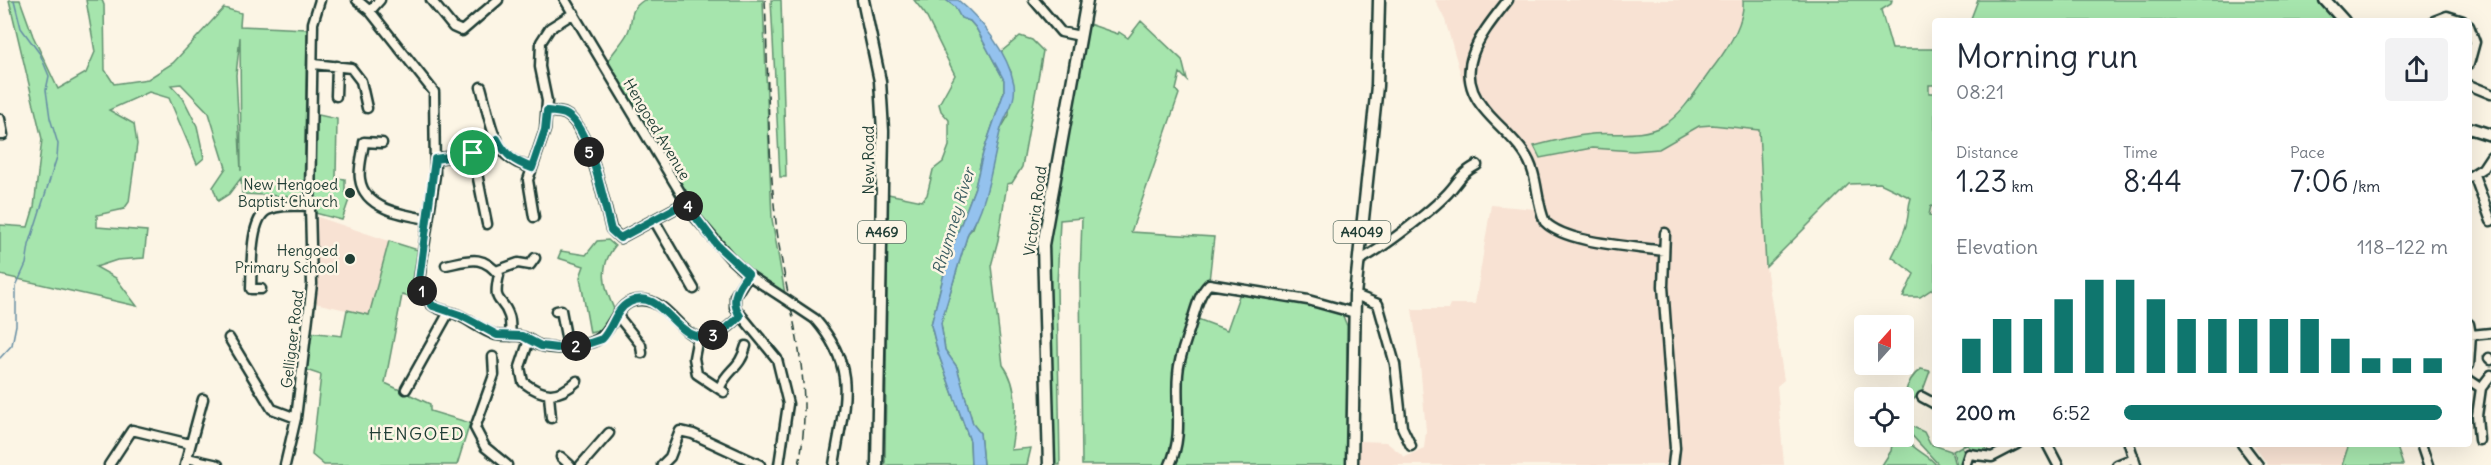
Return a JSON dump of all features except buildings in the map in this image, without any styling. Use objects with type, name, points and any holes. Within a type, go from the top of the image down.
[{"type":"main road","name":"New Road","points":[[863,0],[880,81],[883,131],[877,465]]},
{"type":"main road","name":"Victoria Road","points":[[1049,465],[1042,245],[1087,0]]},
{"type":"main road","name":"A4049","points":[[1352,465],[1355,295],[1377,86],[1379,0]]},
{"type":"main road","points":[[2325,0],[2341,18]]},
{"type":"main road","points":[[2472,130],[2491,135]]},
{"type":"street","name":"Gelligaer Road","points":[[285,465],[296,418],[312,284],[310,206],[313,23],[320,0]]},
{"type":"street","points":[[357,0],[370,10],[434,92],[435,159],[419,280],[422,294],[433,306],[497,335],[529,340],[541,346],[568,347],[602,339],[617,315],[630,302],[640,299],[651,301],[661,307],[678,326],[698,337],[721,333],[740,316]]},
{"type":"street","points":[[370,10],[380,0]]},
{"type":"street","points":[[431,0],[453,27],[462,32],[498,0]]},
{"type":"street","name":"Hengoed Avenue","points":[[565,0],[685,203],[717,245],[748,274],[815,319],[837,347],[845,382],[834,465]]},
{"type":"street","points":[[1034,0],[1061,32],[1080,36]]},
{"type":"street","points":[[1508,0],[1475,46],[1470,78],[1482,107],[1525,153],[1532,167],[1545,222],[1551,229],[1569,236],[1664,251]]},
{"type":"street","points":[[534,217],[528,180],[545,130],[548,101],[540,67],[541,42],[550,28],[574,14]]},
{"type":"street","points":[[2472,34],[2475,42],[2472,53]]},
{"type":"street","points":[[313,64],[351,68],[361,81],[366,108]]},
{"type":"street","points":[[336,96],[337,66]]},
{"type":"street","points":[[2472,86],[2491,94]]},
{"type":"street","points":[[481,87],[497,139],[506,155],[532,168]]},
{"type":"street","points":[[547,111],[566,114],[578,126],[587,146],[611,230],[620,238],[685,203]]},
{"type":"street","points":[[0,119],[3,135],[0,135]]},
{"type":"street","points":[[435,159],[480,152],[497,139]]},
{"type":"street","points":[[382,143],[364,142],[359,178],[365,194],[382,207],[400,214],[428,219]]},
{"type":"street","points":[[473,153],[487,224]]},
{"type":"street","points":[[2472,175],[2483,168],[2491,156]]},
{"type":"street","points":[[1359,260],[1375,254],[1448,193],[1460,175],[1478,165]]},
{"type":"street","points":[[2472,178],[2489,209],[2491,221]]},
{"type":"street","points":[[261,289],[251,289],[256,222],[267,210],[282,206],[310,206]]},
{"type":"street","points":[[654,220],[694,289]]},
{"type":"street","points":[[1665,233],[1663,286],[1675,448],[1673,465]]},
{"type":"street","points":[[496,272],[518,262],[530,265],[535,258]]},
{"type":"street","points":[[446,265],[476,259],[490,263],[499,275],[496,289],[497,301],[509,315],[511,336]]},
{"type":"street","points":[[748,274],[735,296],[735,308],[777,359],[788,404],[779,465]]},
{"type":"street","points":[[1170,465],[1179,433],[1177,387],[1180,362],[1196,306],[1203,290],[1209,284],[1308,300],[1354,313]]},
{"type":"street","points":[[1355,295],[1378,304],[1395,364],[1402,428],[1411,446]]},
{"type":"street","points":[[556,311],[561,310],[568,347]]},
{"type":"street","points":[[406,389],[449,312]]},
{"type":"street","points":[[617,315],[641,345],[642,353]]},
{"type":"street","points":[[2472,335],[2491,333]]},
{"type":"street","points":[[698,337],[694,358],[696,374],[706,382],[722,389],[727,374],[740,364],[746,346]]},
{"type":"street","points":[[229,338],[239,345],[272,409],[296,418]]},
{"type":"street","points":[[529,340],[520,367],[523,382],[538,393],[555,396],[568,390],[577,381]]},
{"type":"street","points":[[493,357],[494,375],[475,428],[485,447],[507,465]]},
{"type":"street","points":[[2480,442],[2477,416],[2481,388],[2491,375]]},
{"type":"street","points":[[2472,382],[2481,388]]},
{"type":"street","points":[[549,395],[551,418]]},
{"type":"street","points":[[1922,397],[1932,402]]},
{"type":"street","points":[[202,399],[186,461],[218,465]]},
{"type":"street","points":[[110,465],[132,430],[190,444]]},
{"type":"street","points":[[662,465],[669,457],[680,431],[693,434],[759,465]]},
{"type":"street","points":[[582,465],[609,433]]},
{"type":"street","points":[[1966,463],[1967,451],[1987,458],[2011,447]]},
{"type":"street","points":[[2049,447],[2058,465]]},
{"type":"street","points":[[2244,447],[2258,465]]},
{"type":"street","points":[[2422,447],[2428,465]]},
{"type":"street","points":[[561,457],[570,465]]},
{"type":"street","points":[[2117,465],[2135,461]]},
{"type":"shaded area","points":[[1435,0],[1743,0],[1744,13],[1723,54],[1678,113],[1664,125],[1641,133],[1620,136],[1594,134],[1557,140],[1540,158],[1592,148],[1659,149],[1699,126],[1712,125],[1759,130],[1766,267],[1784,380],[1777,386],[1784,465],[1359,465],[1359,441],[1386,442],[1405,457],[1424,448],[1426,431],[1412,309],[1448,309],[1450,304],[1475,304],[1491,205],[1535,209],[1534,192],[1520,157],[1477,109],[1462,79],[1445,20]]},
{"type":"shaded area","name":"Hengoed Primary School","points":[[318,217],[389,241],[369,315],[315,303],[315,221]]},
{"type":"shaded area","points":[[2255,447],[2348,447],[2342,465],[2268,465]]},
{"type":"green space","points":[[9,0],[20,0],[33,36],[58,89],[86,73],[95,52],[86,0],[102,0],[104,5],[105,70],[114,84],[148,79],[173,63],[224,8],[241,13],[240,26],[307,29],[304,197],[242,194],[241,178],[229,194],[218,201],[213,187],[226,168],[209,113],[181,84],[171,85],[183,98],[197,126],[204,158],[197,164],[169,98],[149,92],[109,110],[134,124],[137,144],[129,202],[124,209],[97,215],[97,227],[147,231],[144,258],[117,260],[96,267],[116,278],[137,306],[0,275],[0,225],[28,227],[34,207],[42,139]],"holes":[[[240,37],[241,171],[236,75]]]},
{"type":"green space","points":[[644,0],[763,0],[772,219],[785,294],[742,263],[717,239],[674,175],[607,62],[627,34],[635,8]]},
{"type":"green space","points":[[771,0],[781,0],[786,177],[780,177]]},
{"type":"green space","points":[[914,0],[946,0],[955,7],[961,18],[970,21],[976,28],[1004,80],[1004,92],[983,153],[975,187],[948,258],[931,325],[938,353],[970,441],[971,465],[885,465],[888,194],[922,201],[927,195],[933,170],[943,162],[949,146],[949,120],[941,111],[939,104],[955,75],[925,14]]},
{"type":"green space","points":[[1743,0],[1892,0],[1891,4],[1881,10],[1892,49],[1932,49],[1932,85],[1929,85],[1929,93],[1932,93],[1932,206],[1929,215],[1932,216],[1932,289],[1920,297],[1903,297],[1914,274],[1892,257],[1905,231],[1911,198],[1880,183],[1849,184],[1766,267],[1759,130],[1712,125],[1699,126],[1659,149],[1633,151],[1592,148],[1540,158],[1534,146],[1585,135],[1647,132],[1664,125],[1679,113],[1720,58],[1738,26]]},
{"type":"green space","points":[[1978,0],[2319,0],[2332,18],[1971,18]]},
{"type":"green space","points":[[1141,21],[1182,60],[1187,80],[1180,73],[1176,90],[1179,94],[1131,232],[1214,237],[1209,281],[1200,288],[1194,302],[1177,362],[1177,438],[1166,465],[1082,465],[1080,277],[1082,218],[1060,220],[1057,285],[1060,465],[1053,465],[1047,246],[1089,24],[1118,34],[1119,32],[1128,38]]},
{"type":"green space","points":[[1020,36],[1032,40],[1043,51],[1022,167],[1012,183],[1007,184],[998,240],[991,266],[1003,365],[1009,374],[1014,395],[1015,417],[1011,450],[1031,448],[1027,465],[983,465],[980,433],[973,424],[957,367],[945,350],[941,323],[968,233],[973,228],[987,188],[1000,130],[1009,115],[1011,72],[1001,52]]},
{"type":"green space","points":[[314,114],[337,119],[336,178],[345,179],[345,192],[351,194],[342,220],[315,213],[315,194],[312,191]]},
{"type":"green space","points":[[608,240],[615,246],[606,262],[604,277],[614,309],[605,329],[590,333],[580,277],[584,266],[558,258],[561,251],[586,255],[597,241]]},
{"type":"green space","points":[[389,241],[418,250],[413,298],[402,295],[385,383],[430,404],[430,411],[470,423],[457,465],[324,465],[312,455],[321,375],[306,370],[310,332],[342,336],[347,310],[369,315]]},
{"type":"green space","points":[[1241,290],[1333,309],[1343,316],[1347,326],[1346,465],[1173,465],[1181,367],[1195,318],[1227,330]]},
{"type":"green space","points":[[1921,369],[1930,371],[1923,390],[1914,399],[1914,387],[1907,387]]},
{"type":"green space","points":[[1914,427],[1924,432],[1932,447],[1951,451],[1955,465],[1939,465],[1914,438]]},
{"type":"green space","points":[[1892,447],[1913,447],[1936,465],[1882,465]]},
{"type":"green space","points":[[1962,447],[1968,465],[1957,465],[1953,451]]},
{"type":"green space","points":[[1969,447],[1986,447],[1990,455],[1974,451]]},
{"type":"green space","points":[[2348,447],[2397,447],[2403,465],[2342,465]]},
{"type":"water","points":[[946,0],[958,0],[985,27],[1000,49],[1014,84],[1014,98],[1000,132],[984,199],[980,212],[968,233],[941,323],[945,350],[957,367],[973,424],[980,433],[983,465],[971,465],[970,441],[938,353],[931,325],[948,258],[975,187],[983,153],[1004,92],[1004,80],[976,28],[970,21],[961,18],[955,7]]},
{"type":"waterway","points":[[0,358],[12,345],[16,325],[16,286],[26,264],[29,245],[57,157],[58,144],[50,118],[46,90],[49,76],[40,54],[21,28],[14,0]]},
{"type":"railway","points":[[765,0],[770,154],[775,215],[803,380],[803,435],[799,465]]},
{"type":"place","name":"New Hengoed Baptist Church","points":[[350,193]]},
{"type":"place","name":"Hengoed Primary School","points":[[350,259]]},
{"type":"district","name":"HENGOED","points":[[417,433]]},
{"type":"route","points":[[547,111],[566,114],[578,126],[587,146],[611,230],[620,238],[685,203],[717,245],[748,274],[735,296],[735,308],[740,316],[721,333],[698,337],[678,326],[661,307],[651,301],[640,299],[623,307],[602,339],[557,348],[541,346],[522,336],[497,335],[482,329],[460,315],[433,306],[422,294],[419,280],[435,175],[435,159],[473,153],[480,152],[497,139],[506,155],[532,168],[545,130],[547,111]]},
{"type":"water label","name":"Rhymney River","points":[[953,221]]}]
